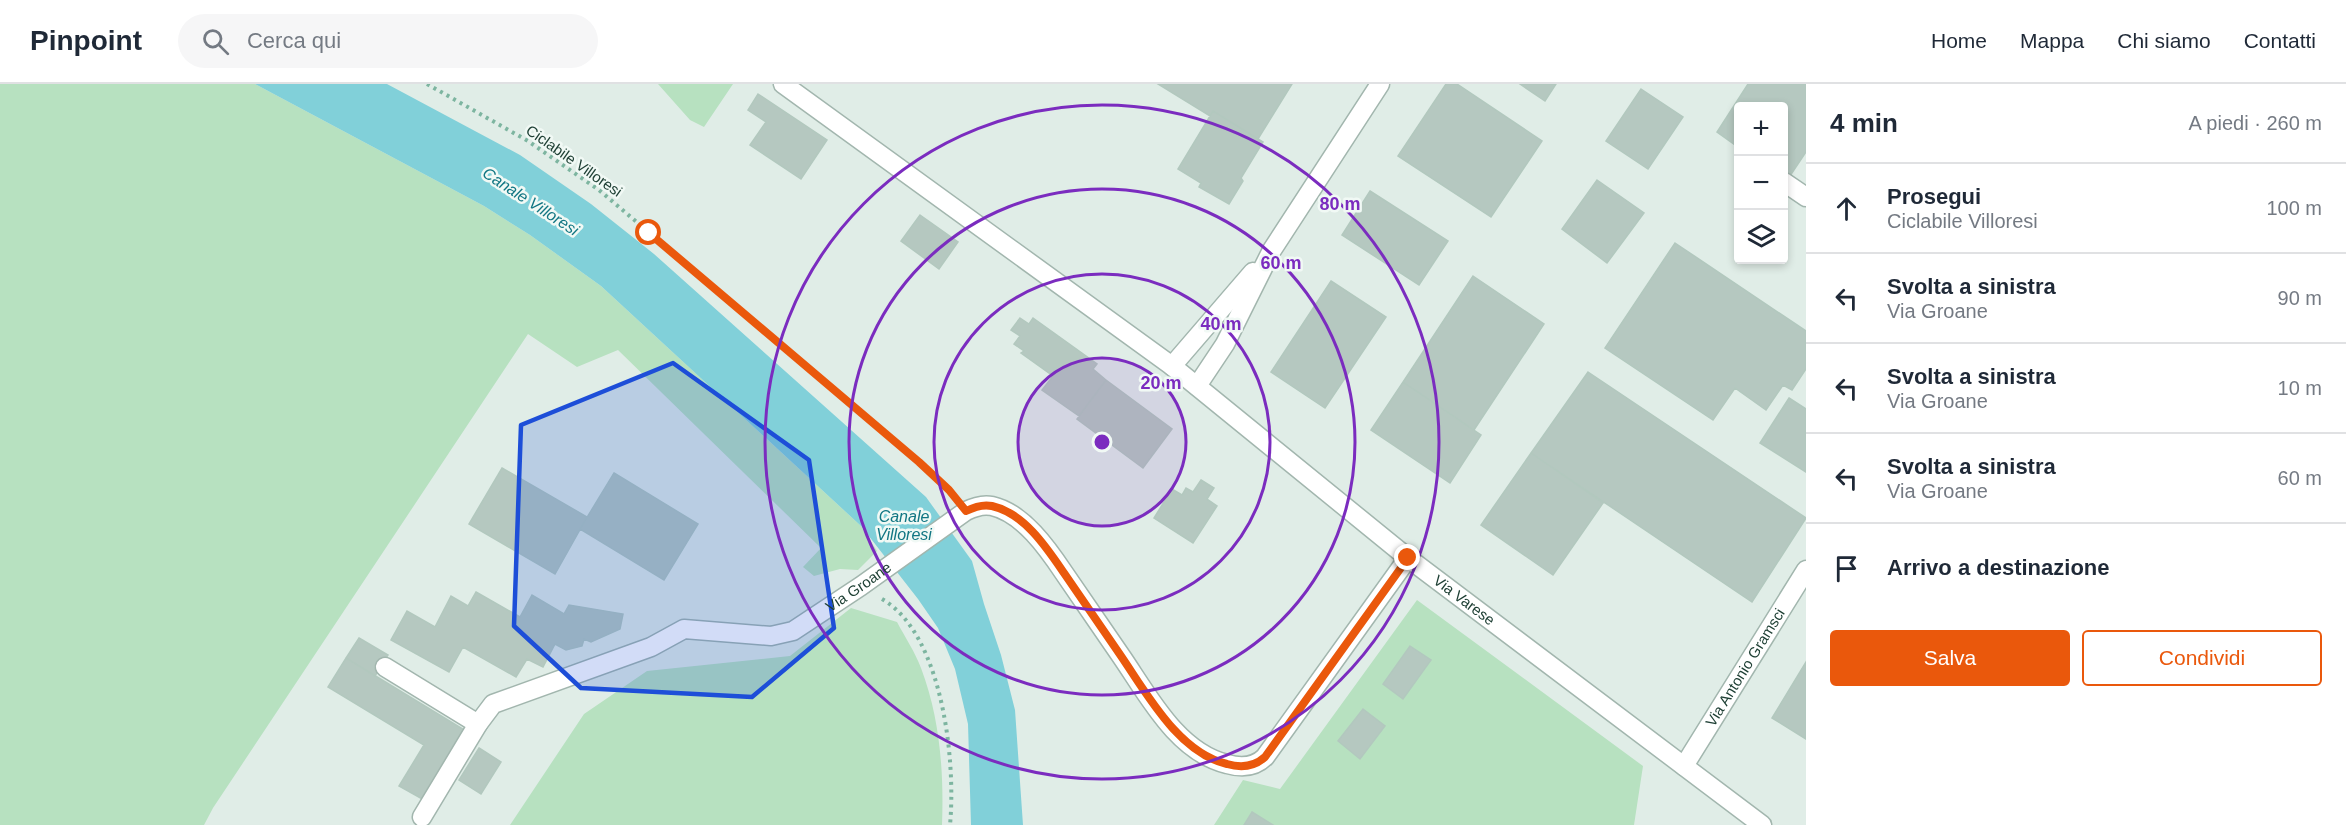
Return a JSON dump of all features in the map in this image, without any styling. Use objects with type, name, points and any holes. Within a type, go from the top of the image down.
[{"type":"street","name":"Via Varese","points":[[783,84],[1172,366],[1408,558],[1762,825]]},
{"type":"street","points":[[1197,386],[1225,344],[1272,250],[1380,84]]},
{"type":"street","points":[[1788,185],[1806,197]]},
{"type":"street","points":[[1172,366],[1272,250]]},
{"type":"street","name":"Via Groane","points":[[478,724],[492,704],[651,647],[684,629],[779,635],[799,628],[961,514],[974,507],[992,506],[1012,516],[1029,529],[1051,554],[1160,713],[1203,755],[1214,761],[1233,766],[1250,765],[1265,757],[1408,558]]},
{"type":"street","name":"Via Antonio Gramsci","points":[[1684,766],[1806,570]]},
{"type":"street","points":[[385,667],[478,724],[422,817]]},
{"type":"path","name":"Ciclabile Villoresi","points":[[427,84],[528,141],[599,190],[919,462],[949,490],[961,514]]},
{"type":"path","points":[[868,581],[905,617],[920,641],[938,692],[949,746],[952,778],[950,825]]},
{"type":"highlighted area","points":[[673,363],[809,460],[834,628],[752,697],[581,688],[514,626],[521,425]]},
{"type":"green space","points":[[0,84],[255,84],[484,206],[530,235],[601,286],[861,526],[877,551],[858,570],[840,569],[814,576],[803,567],[821,548],[618,350],[577,367],[528,334],[213,808],[204,825],[0,825]]},
{"type":"green space","points":[[658,84],[733,84],[704,127],[690,120]]},
{"type":"green space","points":[[1417,600],[1643,766],[1634,825],[1214,825],[1243,780],[1280,789]]},
{"type":"green space","points":[[851,608],[897,622],[919,662],[937,726],[942,785],[942,825],[510,825],[584,714],[647,671],[790,656]]},
{"type":"water","name":"Canale Villoresi","points":[[255,84],[387,84],[520,155],[591,204],[654,254],[926,497],[972,561],[1001,655],[1015,710],[1023,825],[971,825],[968,724],[955,669],[938,628],[861,526],[601,286],[530,235],[484,206]]},
{"type":"building","points":[[1158,84],[1292,84],[1258,139],[1213,111],[1210,116]]},
{"type":"building","points":[[1446,84],[1457,84],[1542,141],[1491,217],[1398,156]]},
{"type":"building","points":[[1520,84],[1556,84],[1545,101]]},
{"type":"building","points":[[1748,84],[1806,84],[1806,152],[1788,179],[1788,102],[1736,102]]},
{"type":"building","points":[[1641,89],[1683,117],[1648,169],[1606,141]]},
{"type":"building","points":[[758,94],[827,140],[801,179],[750,145],[766,122],[748,110]]},
{"type":"building","points":[[1734,106],[1734,144],[1717,132]]},
{"type":"building","points":[[1213,111],[1263,142],[1241,178],[1243,181],[1229,204],[1199,187],[1201,183],[1178,169]]},
{"type":"building","points":[[1597,180],[1644,213],[1607,263],[1562,229]]},
{"type":"building","points":[[1370,191],[1448,241],[1419,285],[1342,235]]},
{"type":"building","points":[[920,215],[958,242],[939,269],[901,241]]},
{"type":"building","points":[[1675,243],[1806,331],[1806,369],[1792,390],[1783,385],[1766,410],[1735,388],[1713,420],[1605,348]]},
{"type":"building","points":[[1473,276],[1544,324],[1474,430],[1403,382]]},
{"type":"building","points":[[1331,281],[1386,317],[1325,408],[1271,372]]},
{"type":"building","points":[[1020,318],[1029,324],[1033,318],[1097,364],[1093,369],[1106,380],[1079,416],[1042,390],[1053,376],[1021,353],[1024,351],[1014,344],[1020,336],[1011,330]]},
{"type":"building","points":[[1588,372],[1806,518],[1752,602],[1531,453]]},
{"type":"building","points":[[1106,380],[1172,429],[1143,468],[1077,419]]},
{"type":"building","points":[[1403,382],[1481,435],[1450,483],[1371,430]]},
{"type":"building","points":[[1789,398],[1806,409],[1806,472],[1760,443]]},
{"type":"building","points":[[1531,453],[1603,503],[1553,575],[1481,525]]},
{"type":"building","points":[[502,468],[587,517],[555,574],[469,524]]},
{"type":"building","points":[[614,473],[698,524],[664,580],[580,529]]},
{"type":"building","points":[[1201,480],[1214,488],[1207,499],[1217,506],[1193,543],[1154,518],[1172,489],[1182,495],[1186,488],[1193,492]]},
{"type":"building","points":[[476,592],[520,617],[532,595],[564,614],[569,605],[623,614],[620,629],[591,642],[584,639],[582,646],[566,650],[555,644],[543,667],[527,659],[516,677],[463,647],[449,672],[391,640],[407,611],[435,627],[451,596],[468,606]]},
{"type":"building","points":[[359,638],[388,655],[375,676],[346,658]]},
{"type":"building","points":[[1410,646],[1431,660],[1403,699],[1383,684]]},
{"type":"building","points":[[346,658],[466,731],[424,800],[399,786],[424,745],[328,687]]},
{"type":"building","points":[[1806,662],[1806,739],[1772,718]]},
{"type":"building","points":[[1363,709],[1385,726],[1360,759],[1338,741]]},
{"type":"building","points":[[479,748],[501,762],[481,794],[459,780]]},
{"type":"building","points":[[1252,812],[1273,825],[1244,825]]},
{"type":"route","points":[[649,233],[919,462],[949,490],[966,511],[974,507],[992,506],[1012,516],[1029,529],[1051,554],[1160,713],[1185,739],[1203,755],[1214,761],[1242,766],[1256,763],[1265,757],[1408,558]]}]
